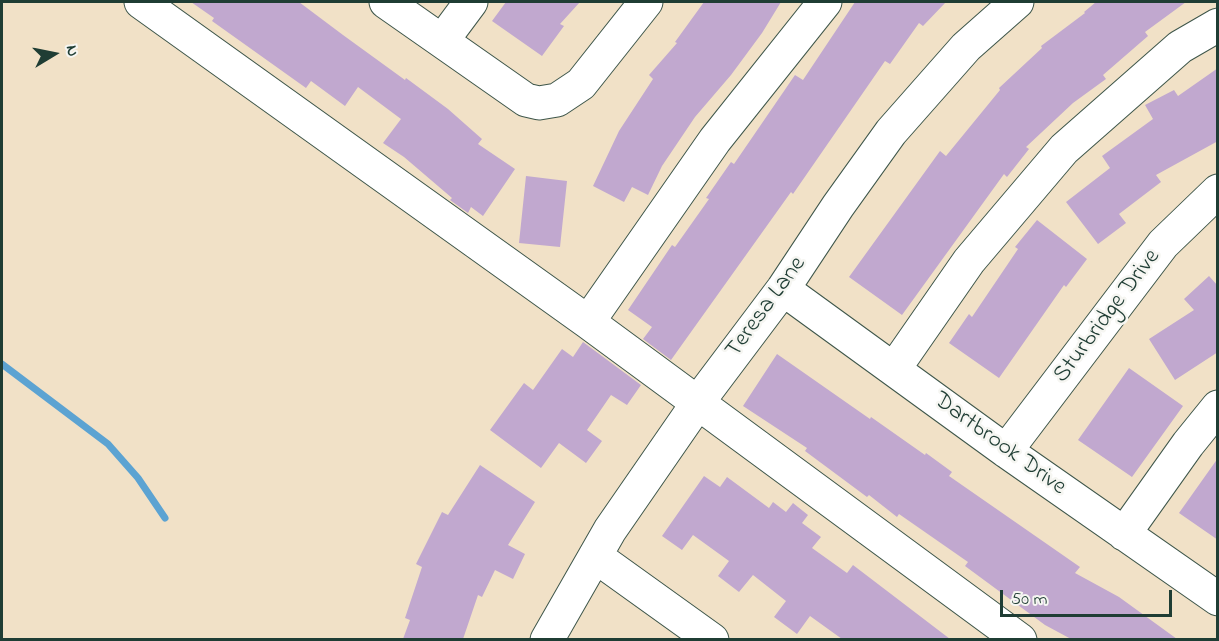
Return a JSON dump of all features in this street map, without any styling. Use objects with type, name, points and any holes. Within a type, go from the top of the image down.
[{"type":"street","points":[[141,2],[588,322],[1020,639]]},
{"type":"street","points":[[386,2],[526,100],[539,103],[557,100],[581,84],[646,2]]},
{"type":"street","points":[[442,41],[471,2]]},
{"type":"street","points":[[588,322],[715,140],[825,2]]},
{"type":"street","name":"Teresa Lane","points":[[547,639],[610,530],[697,404],[783,289],[891,132],[966,47],[1017,2]]},
{"type":"street","points":[[894,369],[969,261],[1064,149],[1180,47],[1218,25]]},
{"type":"street","name":"Sturbridge Drive","points":[[1006,451],[1163,244],[1218,191]]},
{"type":"street","name":"Dartbrook Drive","points":[[783,289],[1006,451],[1218,600]]},
{"type":"street","points":[[1124,534],[1188,444],[1218,407]]},
{"type":"street","points":[[595,556],[712,639]]},
{"type":"building","points":[[191,2],[299,2],[448,109],[482,139],[478,144],[515,169],[483,216],[471,207],[468,213],[450,200],[452,198],[404,157],[383,143],[401,119],[358,87],[345,106],[311,81],[306,88],[212,21],[214,18]]},
{"type":"building","points":[[506,2],[580,2],[560,24],[564,26],[542,56],[492,21]]},
{"type":"building","points":[[704,2],[781,2],[762,33],[731,75],[695,117],[662,166],[648,195],[632,187],[624,202],[593,186],[619,131],[653,79],[649,75],[677,43],[675,42]]},
{"type":"building","points":[[855,2],[946,2],[923,26],[919,23],[890,64],[885,61],[793,194],[791,192],[671,360],[643,339],[652,327],[628,310],[672,245],[675,247],[709,199],[706,198],[731,162],[734,164],[795,75],[803,80]]},
{"type":"building","points":[[1096,2],[1186,2],[1145,32],[1148,36],[1103,75],[1106,79],[1073,103],[1026,147],[1029,149],[1007,177],[1004,174],[902,315],[849,277],[940,151],[946,156],[1000,90],[999,88],[1042,48],[1041,46]]},
{"type":"building","points":[[1218,68],[1218,141],[1156,175],[1161,182],[1119,214],[1126,223],[1098,244],[1066,202],[1110,168],[1102,156],[1153,119],[1145,105],[1174,90],[1178,96]]},
{"type":"building","points":[[526,176],[567,181],[560,247],[519,243]]},
{"type":"building","points":[[1037,220],[1087,259],[1066,287],[1064,285],[999,378],[949,343],[969,314],[972,317],[1018,249],[1015,247]]},
{"type":"building","points":[[1209,276],[1218,286],[1218,352],[1175,380],[1149,339],[1194,310],[1184,299]]},
{"type":"building","points":[[583,342],[641,385],[627,405],[611,395],[587,430],[602,441],[586,463],[559,443],[541,468],[490,430],[524,383],[533,390],[562,349],[573,357]]},
{"type":"building","points":[[777,354],[870,419],[871,417],[925,455],[926,453],[952,472],[949,476],[1080,567],[1075,573],[1119,597],[1177,639],[1071,639],[1045,625],[965,566],[968,562],[899,514],[897,517],[869,495],[867,497],[805,451],[807,448],[743,406]]},
{"type":"building","points":[[1129,368],[1183,406],[1132,477],[1078,440]]},
{"type":"building","points":[[1218,458],[1218,540],[1179,513]]},
{"type":"building","points":[[480,465],[535,502],[508,545],[525,554],[513,579],[495,570],[482,597],[478,595],[463,639],[403,639],[410,620],[405,618],[422,567],[416,564],[442,512],[448,515]]},
{"type":"building","points":[[704,476],[720,487],[727,477],[769,508],[773,502],[786,512],[793,503],[808,515],[802,523],[821,537],[812,548],[847,573],[853,565],[950,639],[842,639],[810,616],[797,634],[774,617],[786,601],[753,575],[739,592],[718,576],[729,561],[693,535],[682,550],[662,536]]},
{"type":"waterway","points":[[2,364],[108,444],[138,478],[165,518]]}]
